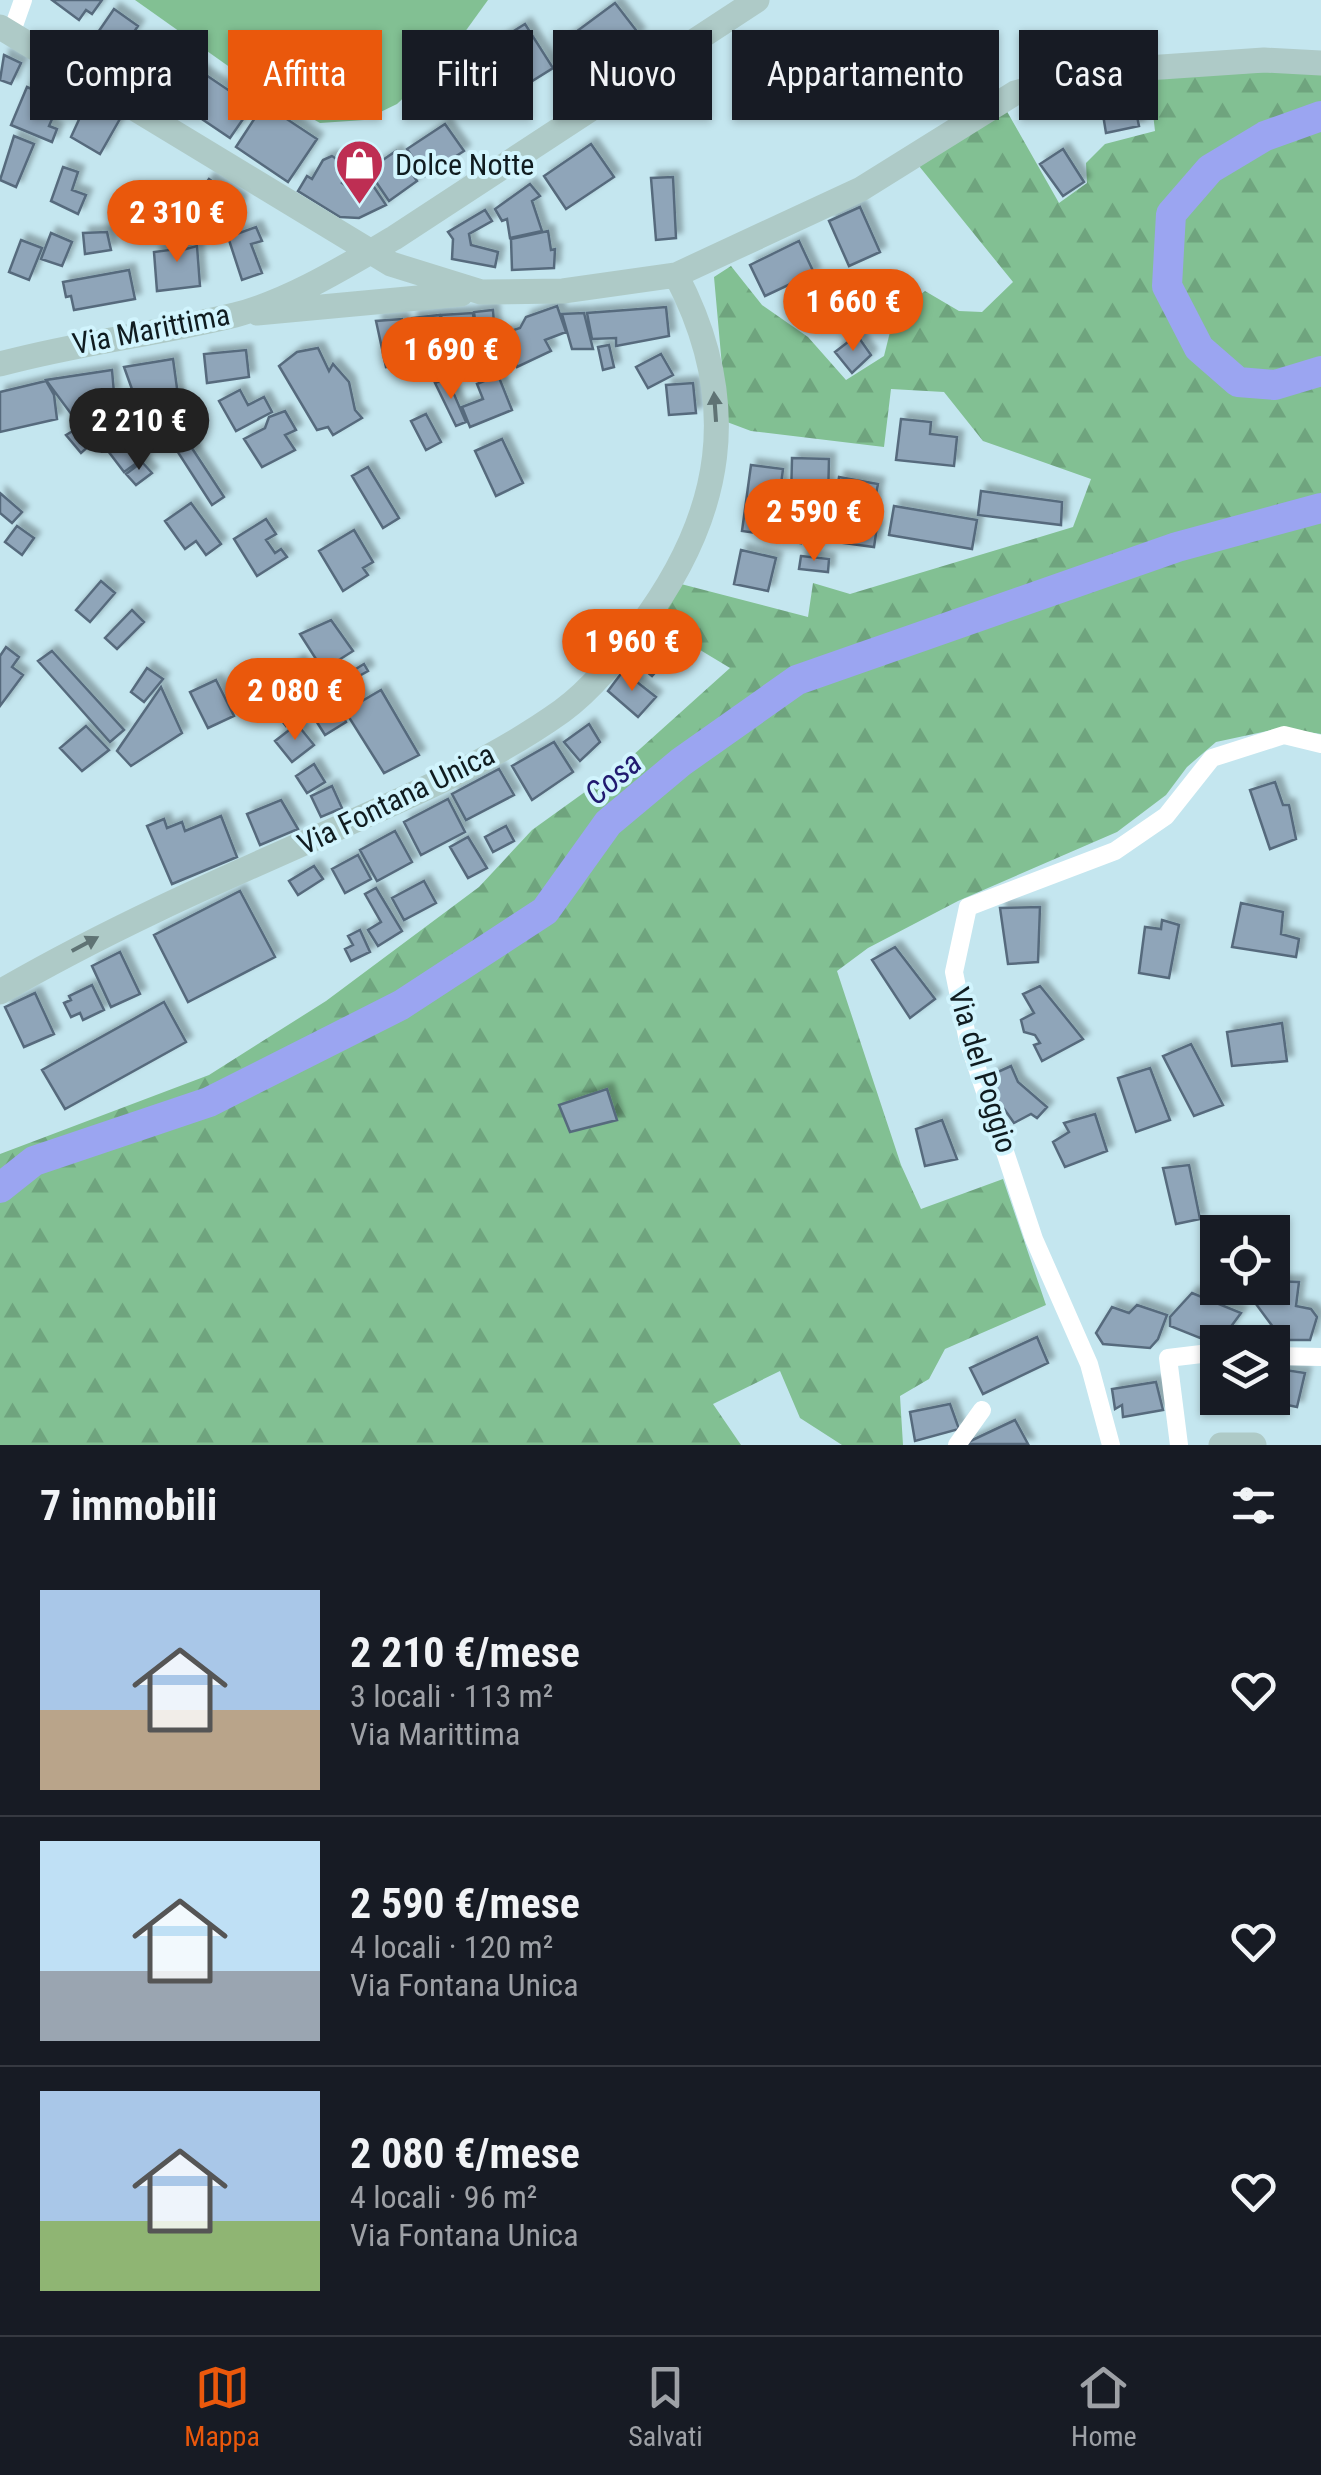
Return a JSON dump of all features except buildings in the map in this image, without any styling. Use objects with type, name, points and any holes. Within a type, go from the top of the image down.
[{"type":"main road","name":"Via Marittima","points":[[0,364],[76,343],[238,314],[372,251],[757,0]]},
{"type":"main road","points":[[6,30],[372,251],[420,276],[481,292]]},
{"type":"main road","points":[[238,314],[481,292],[563,291],[676,275],[861,189],[1014,93],[1088,72],[1178,63],[1264,60],[1321,64]]},
{"type":"main road","name":"Via Fontana Unica","points":[[0,992],[89,940],[443,780],[565,709],[592,682],[670,585],[699,522],[714,463],[713,378],[700,322],[676,275]]},
{"type":"main road","points":[[1221,1445],[1254,1445]]},
{"type":"street","points":[[6,30],[23,0]]},
{"type":"street","name":"Via del Poggio","points":[[1111,1445],[1088,1364],[1034,1239],[968,1041],[954,972],[968,908],[1056,870],[1115,851],[1166,816],[1212,758],[1284,736],[1321,744]]},
{"type":"street","points":[[1179,1445],[1168,1358],[1200,1354]]},
{"type":"street","points":[[1290,1356],[1321,1357]]},
{"type":"street","points":[[957,1445],[982,1410]]},
{"type":"green space","points":[[135,0],[488,0],[466,30],[402,30],[402,99],[382,111],[382,30],[228,30],[228,66],[208,52],[208,30],[177,30]]},
{"type":"green space","points":[[1312,69],[1321,72],[1321,734],[1282,728],[1216,742],[1187,767],[1166,795],[1117,832],[958,901],[868,948],[837,971],[901,1165],[921,1209],[1003,1179],[1046,1305],[945,1349],[929,1379],[900,1396],[903,1445],[842,1445],[800,1418],[780,1371],[713,1404],[741,1445],[0,1445],[0,1154],[209,1075],[326,1001],[479,887],[532,830],[621,766],[730,668],[657,624],[681,584],[808,617],[813,583],[850,594],[1073,527],[1091,479],[983,441],[944,392],[891,389],[884,447],[751,431],[727,422],[714,277],[731,266],[762,305],[808,337],[846,380],[884,356],[894,316],[925,291],[959,311],[982,312],[1013,282],[919,166],[987,120],[999,120],[999,112],[1005,108],[1059,203],[1087,183],[1086,163],[1105,144],[1155,131],[1158,78]]},
{"type":"green space","points":[[315,120],[364,120],[320,123]]},
{"type":"waterway","name":"Cosa","points":[[1321,116],[1265,136],[1210,169],[1171,214],[1167,286],[1199,348],[1238,382],[1275,385],[1321,371]]},
{"type":"waterway","name":"Cosa","points":[[0,1188],[34,1161],[209,1102],[401,1005],[545,911],[608,823],[681,762],[797,680],[1177,547],[1321,508]]},
{"type":"place","name":"Dolce Notte","points":[[360,206]]}]
